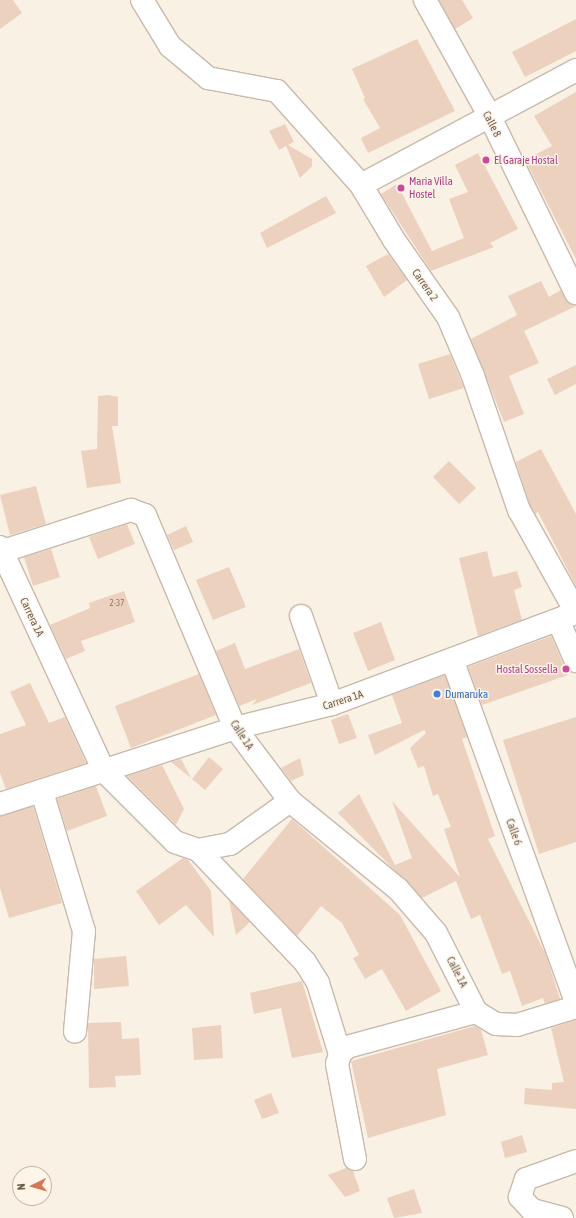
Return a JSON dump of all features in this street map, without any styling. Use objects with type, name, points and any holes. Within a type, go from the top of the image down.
[{"type":"street","name":"Carrera 2","points":[[142,0],[170,46],[208,78],[277,91],[361,185],[394,240],[448,317],[473,376],[519,510],[570,615],[576,661]]},
{"type":"street","name":"Calle 8","points":[[425,0],[490,118],[576,293]]},
{"type":"street","points":[[361,185],[490,118],[576,70]]},
{"type":"street","name":"Calle 1A","points":[[0,550],[131,510],[145,515],[235,728],[290,801],[398,889],[436,933],[476,1012]]},
{"type":"street","name":"Carrera 1A","points":[[0,550],[104,770]]},
{"type":"street","name":"Carrera 1A","points":[[0,804],[42,792],[104,770],[235,728],[332,704],[453,662],[570,615]]},
{"type":"street","points":[[301,616],[332,704]]},
{"type":"street","name":"Calle 6","points":[[453,662],[576,1001]]},
{"type":"street","points":[[104,770],[175,842],[198,850],[306,962],[318,983],[340,1054]]},
{"type":"street","points":[[42,792],[84,930],[75,1032]]},
{"type":"street","points":[[198,850],[230,844],[290,801]]},
{"type":"street","points":[[355,1159],[337,1064],[340,1054],[347,1048],[476,1012],[496,1024],[517,1026],[576,1007]]},
{"type":"street","points":[[562,1218],[532,1210],[520,1197],[526,1179],[576,1161]]},
{"type":"building","points":[[0,0],[13,0],[22,13],[0,29]]},
{"type":"building","points":[[439,0],[462,0],[473,18],[455,29]]},
{"type":"building","points":[[576,19],[576,51],[525,77],[512,52]]},
{"type":"building","points":[[417,39],[455,111],[368,153],[361,138],[380,128],[363,99],[365,98],[352,69]]},
{"type":"building","points":[[576,92],[576,259],[525,160],[552,146],[534,116]]},
{"type":"building","points":[[285,124],[294,142],[288,145],[312,159],[312,166],[300,178],[286,146],[279,150],[269,131]]},
{"type":"building","points":[[478,153],[518,229],[490,243],[494,247],[431,271],[381,194],[397,184],[432,251],[464,238],[449,199],[468,192],[455,165]]},
{"type":"building","points":[[326,196],[336,213],[267,248],[260,233]]},
{"type":"building","points":[[388,254],[407,280],[384,297],[366,266]]},
{"type":"building","points":[[541,281],[549,297],[561,290],[569,303],[576,306],[524,331],[539,363],[509,376],[524,414],[504,422],[471,339],[517,315],[508,296]]},
{"type":"building","points":[[450,354],[464,388],[429,399],[418,364]]},
{"type":"building","points":[[576,365],[576,384],[555,395],[547,379]]},
{"type":"building","points":[[108,395],[118,397],[118,426],[112,426],[121,483],[87,488],[81,451],[97,449],[98,396]]},
{"type":"building","points":[[541,449],[576,514],[576,586],[538,512],[535,514],[530,505],[516,462]]},
{"type":"building","points":[[449,461],[476,488],[459,504],[433,477]]},
{"type":"building","points":[[36,486],[46,524],[10,535],[0,495]]},
{"type":"building","points":[[127,524],[135,544],[98,559],[89,537]]},
{"type":"building","points":[[186,526],[193,542],[174,550],[167,535]]},
{"type":"building","points":[[51,549],[60,577],[33,586],[24,557]]},
{"type":"building","points":[[487,551],[493,577],[517,571],[522,587],[514,590],[522,620],[478,636],[459,558]]},
{"type":"building","points":[[229,567],[246,607],[213,620],[196,580]]},
{"type":"building","points":[[124,591],[135,622],[81,641],[85,651],[66,659],[50,625],[90,608],[89,603]]},
{"type":"building","points":[[381,622],[395,660],[368,671],[353,633]]},
{"type":"building","points":[[551,636],[568,675],[482,705],[468,667]]},
{"type":"building","points":[[235,643],[245,669],[299,649],[311,683],[252,705],[257,699],[239,706],[216,651]]},
{"type":"building","points":[[199,674],[216,715],[131,748],[115,706]]},
{"type":"building","points":[[445,675],[467,737],[462,739],[495,836],[488,839],[546,955],[560,999],[545,1004],[543,998],[522,1006],[510,971],[502,974],[480,915],[471,919],[456,881],[422,898],[338,813],[359,794],[395,865],[412,858],[392,801],[460,877],[444,829],[451,827],[438,794],[433,796],[424,766],[418,768],[410,748],[426,733],[424,730],[375,755],[368,735],[402,723],[392,695]]},
{"type":"building","points":[[30,683],[49,723],[65,717],[86,763],[6,789],[0,773],[0,734],[26,725],[10,692]]},
{"type":"building","points":[[348,714],[357,738],[339,744],[331,720]]},
{"type":"building","points":[[576,717],[576,842],[539,854],[503,740]]},
{"type":"building","points":[[209,757],[223,769],[205,790],[192,779]]},
{"type":"building","points":[[300,758],[304,775],[291,781],[281,768]]},
{"type":"building","points":[[181,759],[191,778],[171,762]]},
{"type":"building","points":[[162,765],[184,809],[176,825],[127,776]]},
{"type":"building","points":[[96,786],[107,816],[67,831],[57,799]]},
{"type":"building","points":[[33,806],[62,903],[9,918],[0,888],[0,816]]},
{"type":"building","points":[[292,819],[400,915],[441,991],[406,1011],[382,969],[365,979],[353,958],[359,955],[342,923],[321,906],[297,936],[243,879]]},
{"type":"building","points":[[183,858],[188,860],[211,891],[214,937],[186,905],[159,925],[136,891]]},
{"type":"building","points":[[229,900],[250,922],[236,935]]},
{"type":"building","points":[[126,956],[129,986],[94,989],[94,959]]},
{"type":"building","points":[[302,981],[323,1052],[292,1058],[281,1008],[254,1014],[250,993]]},
{"type":"building","points":[[576,1020],[576,1109],[524,1104],[525,1088],[552,1090],[552,1083],[564,1082],[551,1028]]},
{"type":"building","points":[[121,1022],[122,1039],[139,1038],[141,1075],[115,1076],[116,1087],[89,1088],[88,1023]]},
{"type":"building","points":[[221,1025],[223,1058],[194,1060],[192,1028]]},
{"type":"building","points":[[475,1026],[481,1030],[488,1055],[437,1069],[446,1115],[368,1138],[351,1061]]},
{"type":"building","points":[[271,1093],[279,1113],[262,1119],[254,1100]]},
{"type":"building","points":[[522,1135],[527,1152],[505,1158],[501,1142]]},
{"type":"building","points":[[346,1168],[353,1171],[360,1191],[345,1197],[328,1175]]},
{"type":"building","points":[[414,1189],[422,1213],[394,1218],[387,1198]]},
{"type":"place","name":"El Garaje Hostal","points":[[486,160]]},
{"type":"place","name":"Maria Villa Hostel","points":[[401,188]]},
{"type":"place","name":"Hostal Sossella","points":[[566,669]]},
{"type":"place","name":"Dumaruka","points":[[437,694]]}]
